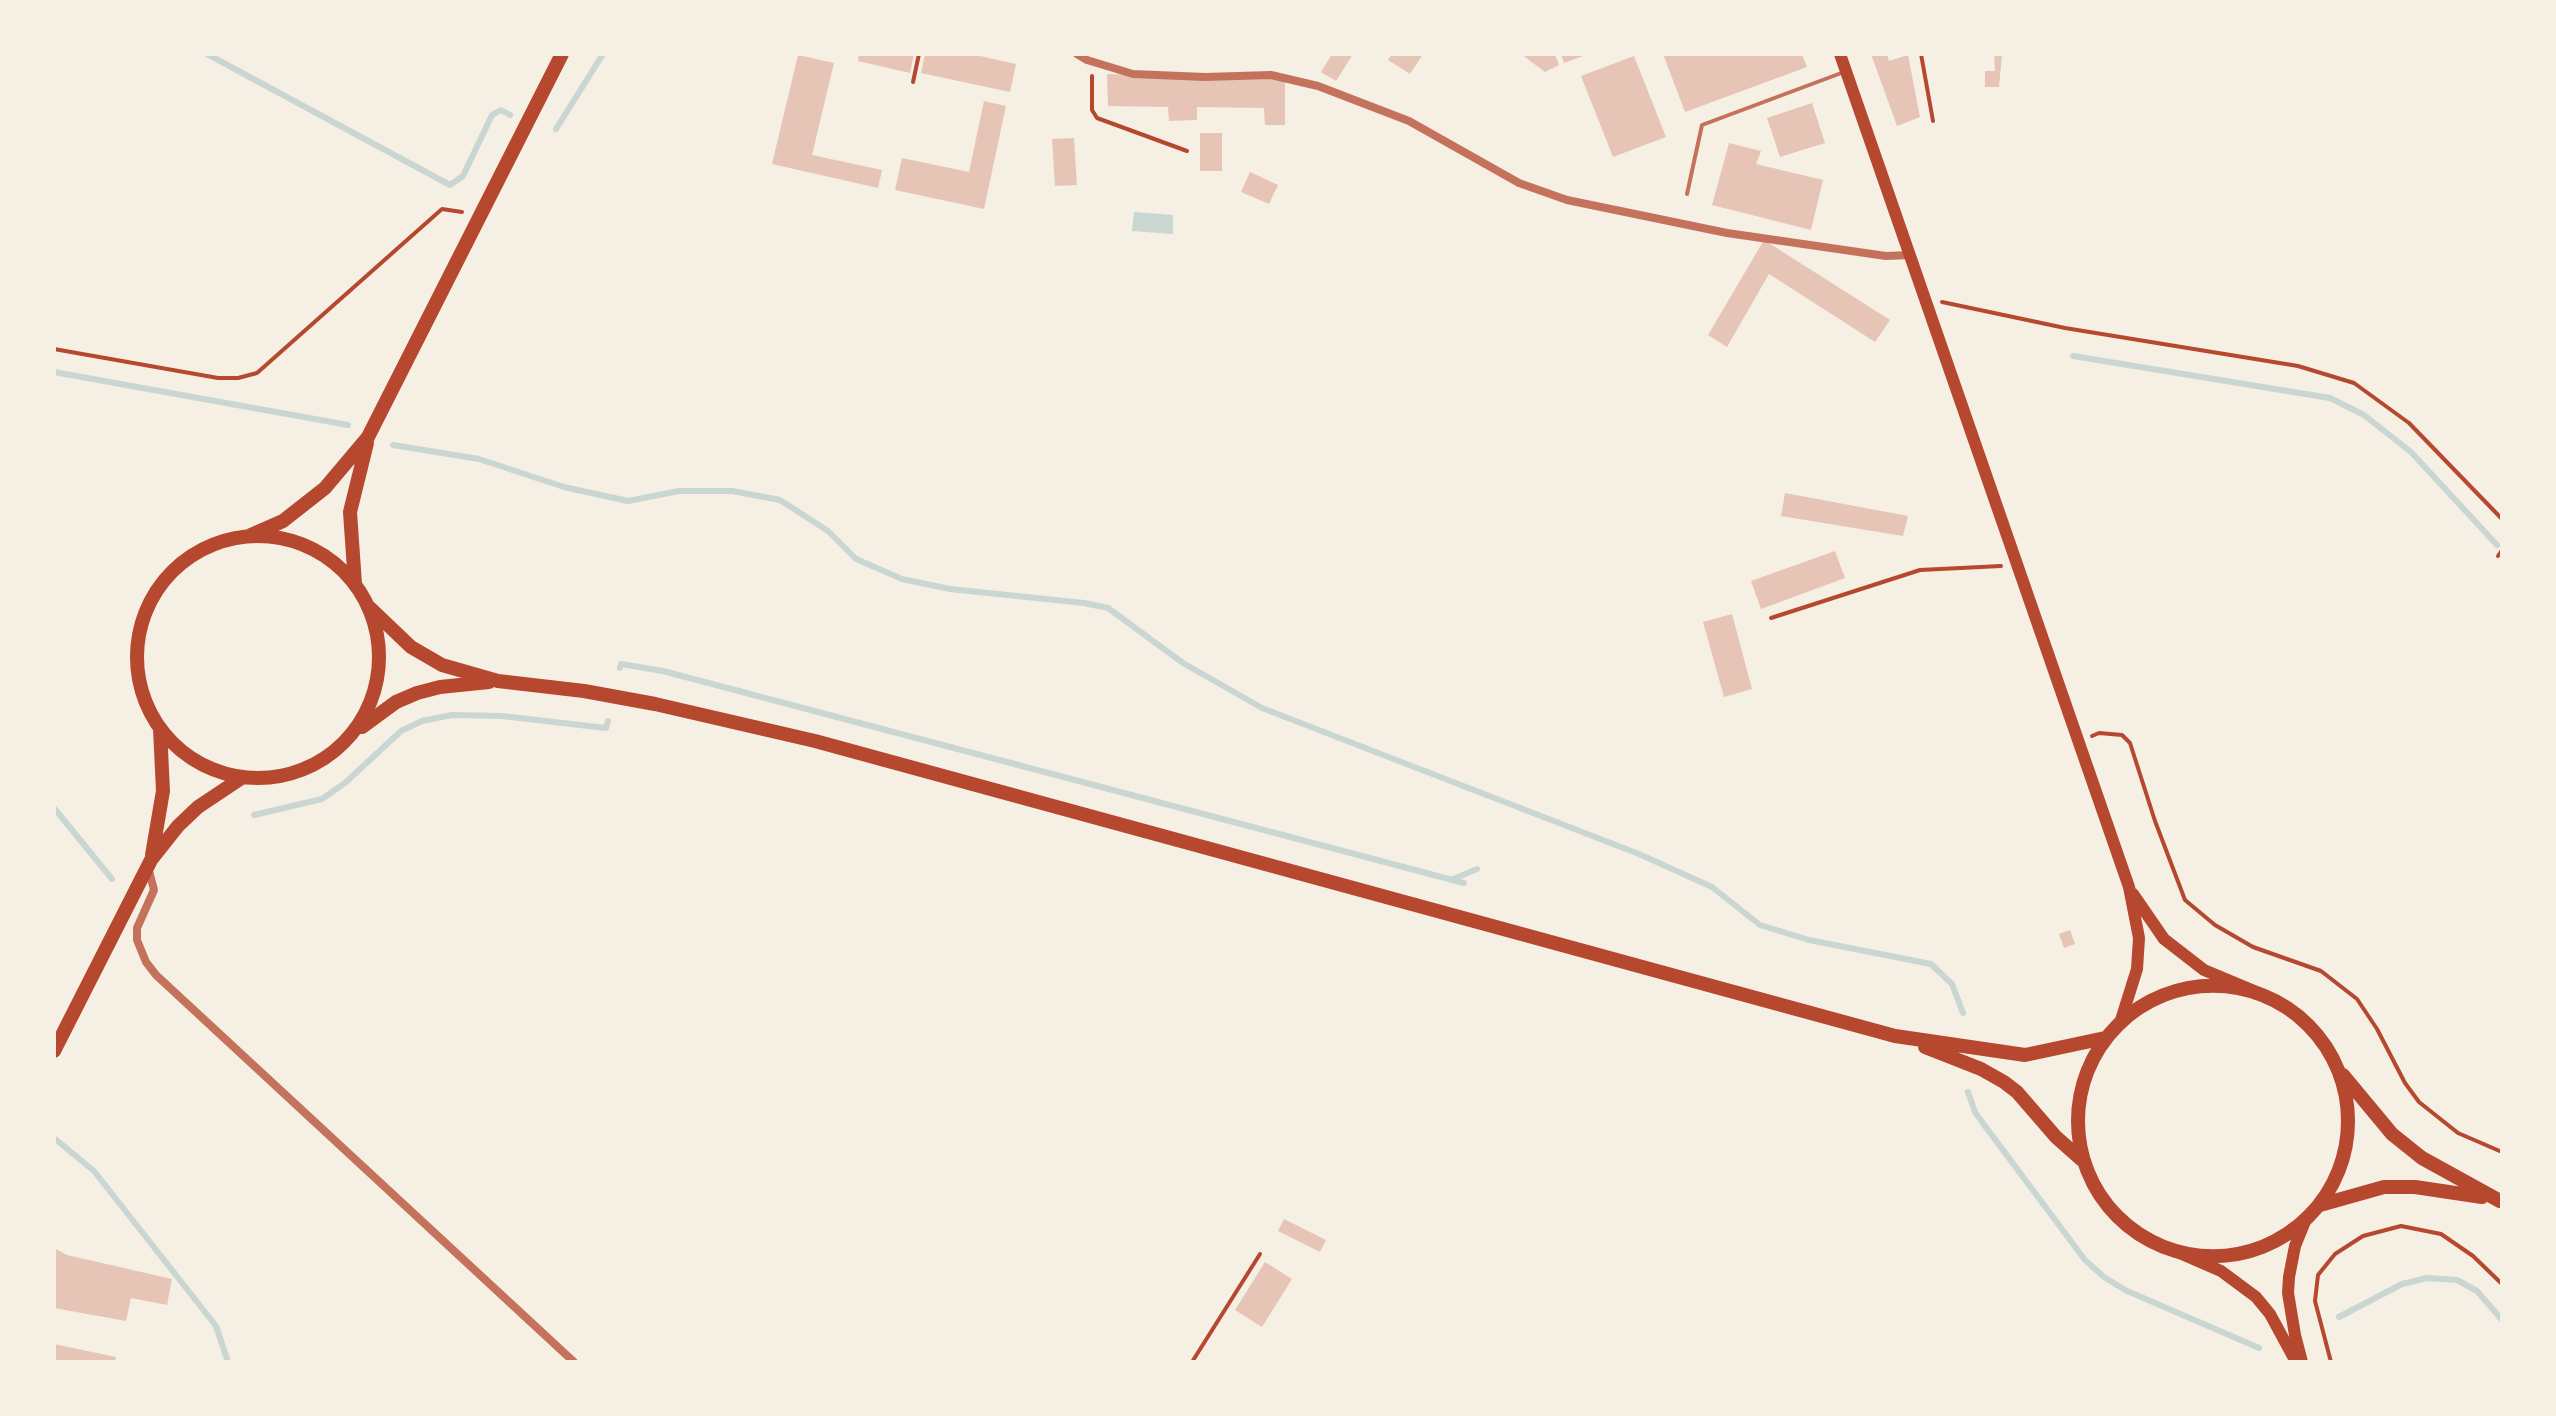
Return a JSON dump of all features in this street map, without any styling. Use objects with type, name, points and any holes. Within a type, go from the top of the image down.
[{"type":"main road","points":[[498,681],[440,687],[417,693],[396,702],[332,754],[312,766],[290,775],[243,777],[218,772],[196,761],[176,747],[160,728],[148,708],[138,675],[138,640],[143,618],[159,587],[183,562],[202,550],[224,541],[247,537],[283,521],[325,488],[368,437],[562,54]]},
{"type":"main road","points":[[1840,54],[2129,887],[2139,938],[2137,969],[2121,1020]]},
{"type":"main road","points":[[355,585],[350,512],[368,437]]},
{"type":"main road","points":[[247,537],[283,540],[318,552],[338,566],[369,607],[411,647],[442,665],[498,681],[584,691],[655,704],[815,741],[1895,1036],[1981,1069],[2004,1082],[2082,1160]]},
{"type":"main road","points":[[349,738],[373,698],[378,676],[376,629],[369,607]]},
{"type":"main road","points":[[150,863],[163,791],[160,728]]},
{"type":"main road","points":[[54,1051],[150,863],[178,826],[198,807],[243,777]]},
{"type":"main road","points":[[2129,887],[2164,939],[2204,970],[2295,1012],[2324,1042],[2339,1069],[2392,1134],[2422,1158],[2501,1201]]},
{"type":"main road","points":[[2259,993],[2200,985],[2172,991],[2143,1003],[2121,1020],[2105,1038],[2087,1068],[2077,1115],[2082,1160],[2113,1213],[2138,1234],[2221,1271],[2256,1297],[2270,1314],[2296,1362]]},
{"type":"main road","points":[[1895,1036],[2025,1055],[2105,1038]]},
{"type":"main road","points":[[2175,1251],[2234,1255],[2279,1240],[2320,1205],[2337,1173],[2346,1135],[2347,1102],[2339,1069]]},
{"type":"main road","points":[[2320,1205],[2384,1187],[2454,1192],[2501,1201]]},
{"type":"main road","points":[[2302,1362],[2288,1293],[2295,1246],[2306,1219]]},
{"type":"street","points":[[1077,54],[1133,74],[1205,77],[1271,75],[1318,86],[1409,121],[1519,183],[1567,200],[1727,233],[1886,256],[1910,255]]},
{"type":"street","points":[[150,863],[154,890],[137,928],[137,940],[146,962],[156,975],[574,1362]]},
{"type":"lane","points":[[1687,194],[1702,125],[1846,71]]},
{"type":"path","points":[[913,82],[919,54]]},
{"type":"path","points":[[1921,54],[1933,121]]},
{"type":"path","points":[[1093,61],[1092,110],[1097,118],[1187,151]]},
{"type":"path","points":[[54,349],[218,378],[238,378],[257,373],[412,232],[442,209],[481,215]]},
{"type":"path","points":[[1925,298],[2065,328],[2298,366],[2354,383],[2409,423],[2502,519]]},
{"type":"path","points":[[2498,556],[2502,550]]},
{"type":"path","points":[[1771,618],[1920,570],[2018,565]]},
{"type":"path","points":[[2079,741],[2099,733],[2122,735],[2130,743],[2185,900],[2215,925],[2253,947],[2321,971],[2357,999],[2419,1102],[2458,1133],[2502,1152]]},
{"type":"path","points":[[2331,1362],[2315,1301],[2318,1275],[2335,1254],[2363,1236],[2401,1226],[2441,1234],[2473,1256],[2502,1284]]},
{"type":"path","points":[[1192,1362],[1260,1254]]},
{"type":"shaded area","points":[[1134,212],[1173,215],[1173,234],[1132,231]]},
{"type":"building","points":[[859,54],[914,54],[910,73],[858,61]]},
{"type":"building","points":[[925,54],[971,54],[1016,64],[1010,92],[921,73]]},
{"type":"building","points":[[1332,54],[1353,54],[1336,81],[1321,72]]},
{"type":"building","points":[[1392,54],[1423,54],[1410,74],[1388,60]]},
{"type":"building","points":[[1521,54],[1555,54],[1559,65],[1545,72]]},
{"type":"building","points":[[1561,54],[1589,54],[1564,63]]},
{"type":"building","points":[[1663,54],[1802,54],[1807,67],[1685,112]]},
{"type":"building","points":[[1871,54],[1887,54],[1889,61],[1908,55],[1920,117],[1897,126]]},
{"type":"building","points":[[1994,54],[2002,54],[1999,87],[1985,87],[1985,71],[1995,71]]},
{"type":"building","points":[[798,55],[834,63],[812,155],[882,170],[878,188],[772,164]]},
{"type":"building","points":[[1634,56],[1666,137],[1613,157],[1581,76]]},
{"type":"building","points":[[1107,74],[1285,79],[1285,125],[1265,125],[1264,108],[1197,107],[1197,120],[1169,121],[1168,107],[1108,106]]},
{"type":"building","points":[[984,101],[1006,106],[984,209],[895,190],[902,158],[969,172]]},
{"type":"building","points":[[1812,103],[1825,143],[1780,157],[1767,118]]},
{"type":"building","points":[[1200,133],[1222,133],[1222,171],[1200,171]]},
{"type":"building","points":[[1074,138],[1077,185],[1055,186],[1052,139]]},
{"type":"building","points":[[1729,143],[1761,151],[1756,164],[1823,180],[1811,230],[1712,205]]},
{"type":"building","points":[[1250,172],[1278,185],[1269,204],[1241,192]]},
{"type":"building","points":[[1764,240],[1890,320],[1875,342],[1769,274],[1727,347],[1708,335]]},
{"type":"building","points":[[1785,493],[1908,516],[1903,536],[1781,516]]},
{"type":"building","points":[[1835,551],[1845,578],[1761,609],[1751,581]]},
{"type":"building","points":[[1732,614],[1752,689],[1724,697],[1703,622]]},
{"type":"building","points":[[2070,930],[2075,944],[2064,948],[2059,934]]},
{"type":"building","points":[[1284,1219],[1326,1240],[1320,1252],[1278,1231]]},
{"type":"building","points":[[54,1248],[67,1255],[172,1279],[167,1305],[131,1298],[126,1321],[54,1308]]},
{"type":"building","points":[[1265,1262],[1292,1279],[1262,1327],[1235,1310]]},
{"type":"building","points":[[54,1344],[116,1357],[115,1362],[54,1362]]},
{"type":"waterway","points":[[207,54],[450,185],[463,176],[492,115],[501,110],[510,115]]},
{"type":"waterway","points":[[556,129],[603,54]]},
{"type":"waterway","points":[[2073,356],[2330,398],[2364,415],[2411,452],[2497,545]]},
{"type":"waterway","points":[[54,372],[348,425]]},
{"type":"waterway","points":[[393,445],[479,459],[564,487],[628,501],[679,491],[732,491],[780,500],[828,531],[856,559],[902,579],[950,589],[1108,608],[1183,663],[1262,708],[1639,854],[1712,887],[1760,925],[1809,940],[1931,964],[1952,984],[1963,1013]]},
{"type":"waterway","points":[[620,668],[621,664],[663,671],[1464,883]]},
{"type":"waterway","points":[[254,815],[322,799],[345,783],[401,731],[422,721],[452,715],[502,716],[606,728],[608,721]]},
{"type":"waterway","points":[[54,808],[112,879]]},
{"type":"waterway","points":[[1451,880],[1477,869]]},
{"type":"waterway","points":[[1968,1092],[1975,1112],[1985,1126],[2085,1260],[2104,1277],[2125,1290],[2259,1348]]},
{"type":"waterway","points":[[54,1138],[94,1171],[216,1326],[228,1362]]},
{"type":"waterway","points":[[2339,1317],[2402,1284],[2427,1278],[2457,1280],[2477,1291],[2502,1320]]}]
